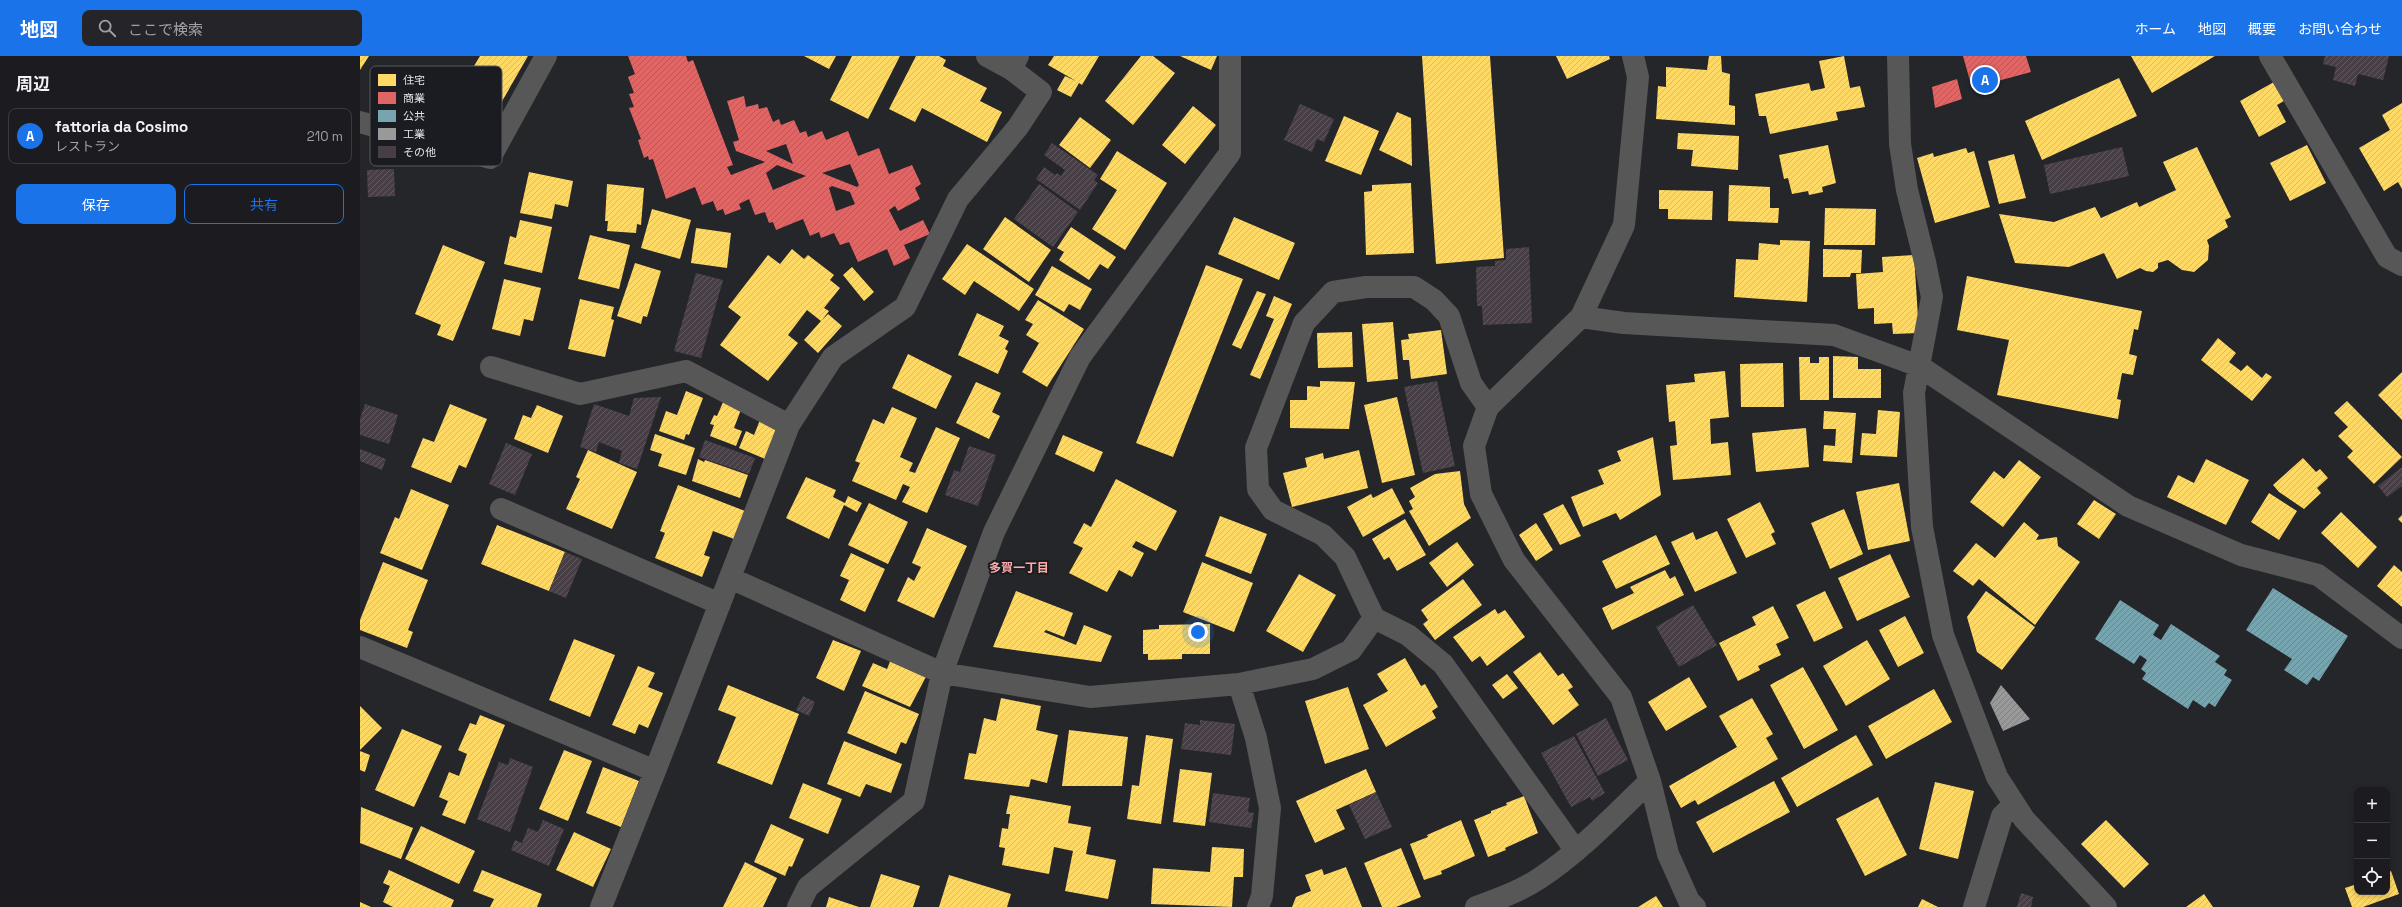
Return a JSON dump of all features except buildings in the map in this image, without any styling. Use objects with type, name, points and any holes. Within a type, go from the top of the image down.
[{"type":"street","points":[[502,136],[546,56]]},
{"type":"street","points":[[601,907],[789,425],[833,357],[905,307],[958,199],[1018,127],[1040,92],[1015,63],[987,56]]},
{"type":"street","points":[[798,907],[808,887],[914,801],[942,673],[994,532],[1080,357],[1230,153],[1230,56]]},
{"type":"street","points":[[1633,56],[1638,77],[1624,225],[1581,318],[1488,407],[1474,446],[1481,494],[1514,560],[1622,697],[1650,781],[1668,854],[1689,901],[1695,907]]},
{"type":"street","points":[[1898,56],[1900,144],[1907,190],[1926,262],[1932,297],[1914,393],[1922,528],[1943,635],[1997,777],[2024,819],[2106,907]]},
{"type":"street","points":[[2270,56],[2387,257],[2402,265]]},
{"type":"street","points":[[360,122],[370,125]]},
{"type":"street","points":[[1488,407],[1471,383],[1449,316],[1434,300],[1414,287],[1366,287],[1332,292],[1304,323],[1256,448],[1258,489],[1273,510],[1323,535],[1345,557],[1374,618],[1408,635],[1443,664],[1576,851]]},
{"type":"street","points":[[1581,318],[1624,323],[1834,335],[1919,366],[2128,506],[2241,555],[2318,576],[2402,638]]},
{"type":"street","points":[[491,367],[580,394],[686,371],[789,425]]},
{"type":"street","points":[[501,509],[720,604]]},
{"type":"street","points":[[730,578],[942,673],[1090,698],[1239,684],[1313,669],[1351,650],[1374,618]]},
{"type":"street","points":[[360,647],[655,771]]},
{"type":"street","points":[[1239,684],[1256,738],[1270,808],[1262,896],[1258,907]]},
{"type":"street","points":[[1476,907],[1518,891],[1540,879],[1576,851],[1650,781]]},
{"type":"street","points":[[1974,907],[2002,816],[2014,804]]},
{"type":"place","name":"fattoria da Cosimo","points":[[1985,80]]},
{"type":"district","name":"多賀一丁目","points":[[1019,568]]}]
